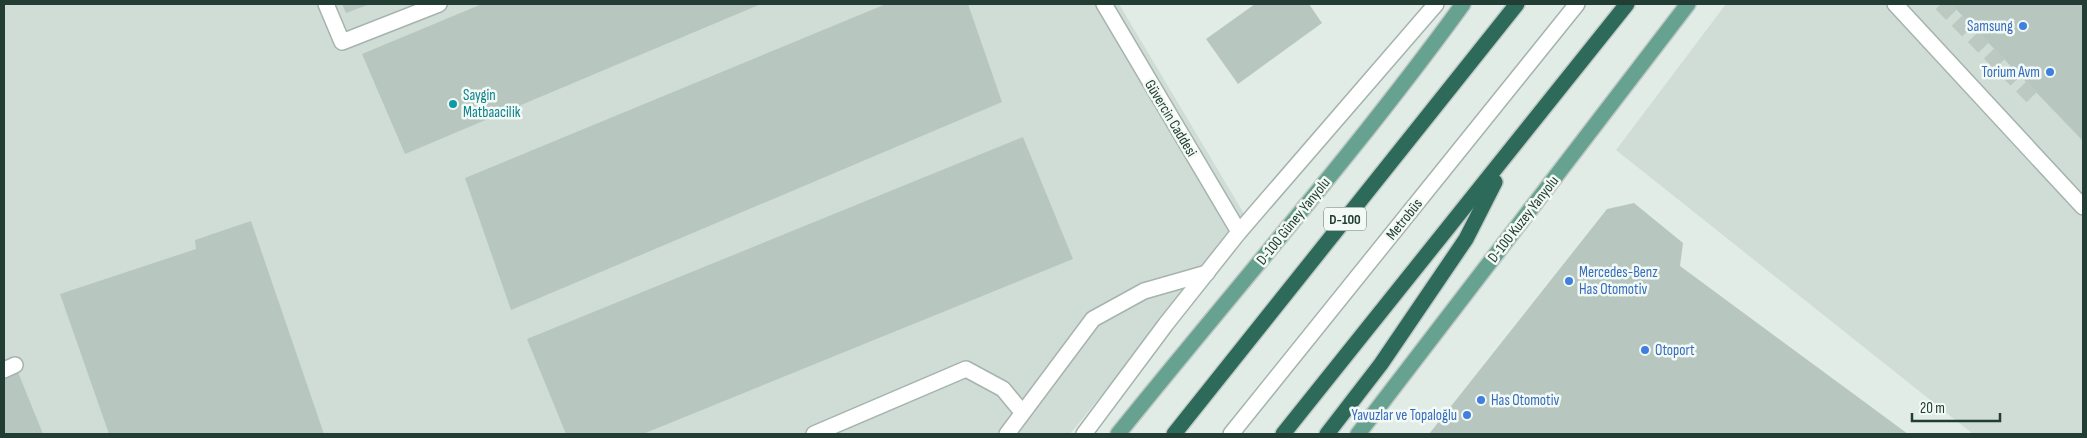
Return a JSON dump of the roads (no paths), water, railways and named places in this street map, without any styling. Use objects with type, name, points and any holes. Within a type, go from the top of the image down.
[{"type":"highway","name":"D-100","points":[[1174,434],[1517,4]]},
{"type":"highway","points":[[1284,434],[1627,4]]},
{"type":"highway","points":[[1327,434],[1381,364],[1466,239],[1509,154]]},
{"type":"main road","name":"D-100 Güney Yanyolu","points":[[1118,434],[1265,256],[1433,46],[1463,4]]},
{"type":"main road","name":"D-100 Kuzey Yanyolu","points":[[1358,434],[1688,4]]},
{"type":"street","points":[[326,4],[342,42],[439,4]]},
{"type":"street","name":"Güvercin Caddesi","points":[[1104,4],[1239,232]]},
{"type":"street","points":[[1084,434],[1239,232],[1436,4]]},
{"type":"street","name":"Metrobüs","points":[[1231,434],[1577,4]]},
{"type":"street","points":[[1895,4],[2083,207]]},
{"type":"street","points":[[1008,434],[1022,412],[1093,319],[1144,291],[1207,273]]},
{"type":"street","points":[[814,434],[966,369],[1003,389],[1022,412]]},
{"type":"tunnel","points":[[1941,4],[2034,99]]},
{"type":"place","name":"Samsung","points":[[2023,26]]},
{"type":"place","name":"Torium Avm","points":[[2050,72]]},
{"type":"place","name":"Saygin Matbaacilik","points":[[453,104]]},
{"type":"place","name":"Mercedes-Benz Has Otomotiv","points":[[1569,281]]},
{"type":"place","name":"Otoport","points":[[1645,350]]},
{"type":"place","name":"Has Otomotiv","points":[[1481,400]]},
{"type":"place","name":"Yavuzlar ve Topaloğlu","points":[[1467,415]]}]
